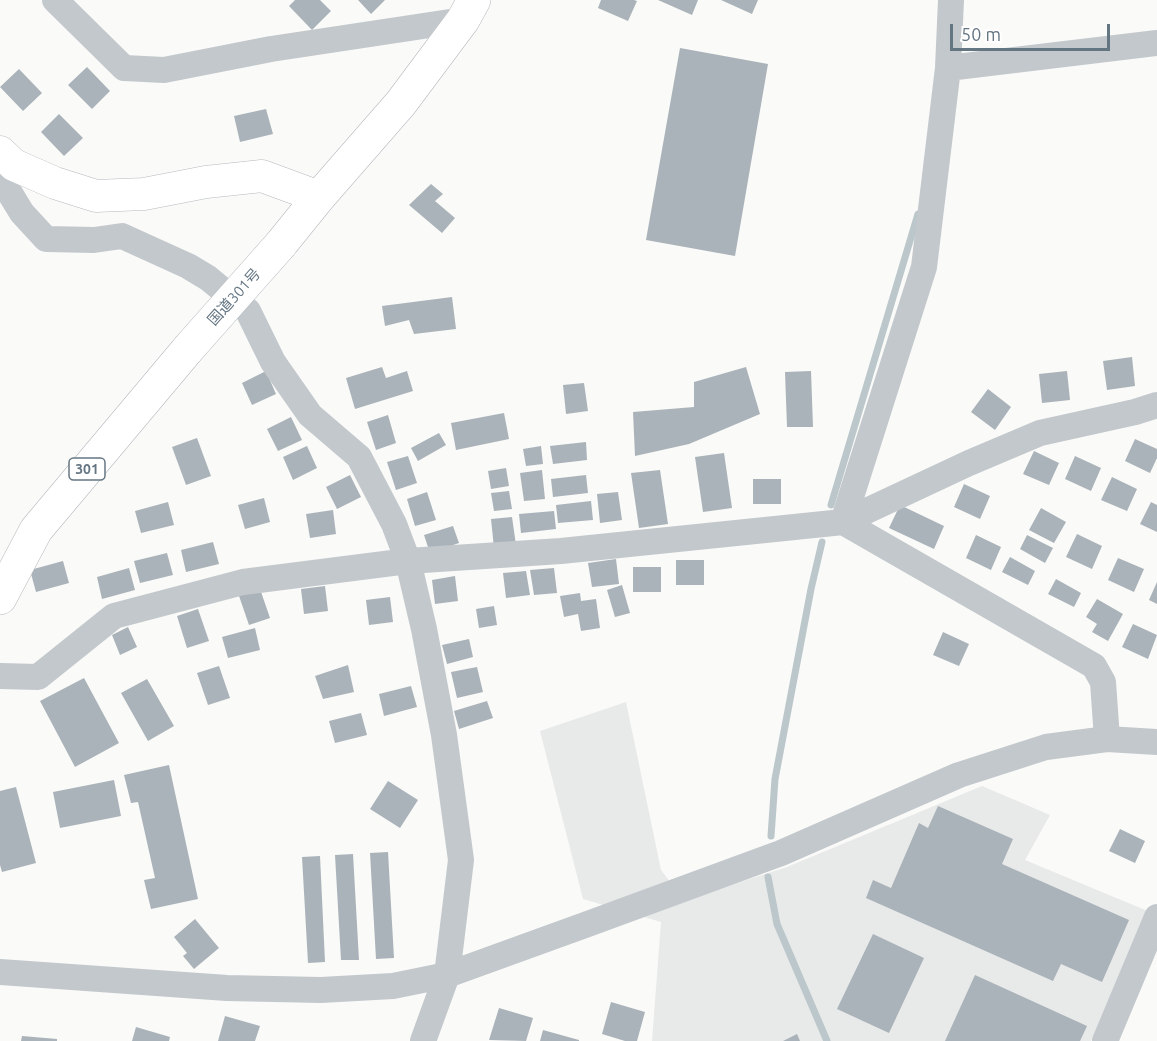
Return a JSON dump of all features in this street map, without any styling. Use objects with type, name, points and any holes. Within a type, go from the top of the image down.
[{"type":"highway","name":"国道301号","points":[[0,598],[36,530],[188,349],[401,103],[469,10]]},
{"type":"main road","points":[[0,152],[14,165],[55,183],[96,196],[144,194],[206,182],[262,176],[319,197]]},
{"type":"street","points":[[55,0],[124,68],[164,70],[469,10]]},
{"type":"street","points":[[843,522],[924,267],[948,68],[951,0]]},
{"type":"street","points":[[948,68],[1157,43]]},
{"type":"street","points":[[0,177],[22,213],[46,239],[94,240],[122,236],[188,266],[248,311],[273,362],[310,415],[359,457],[394,524],[408,561],[424,629],[444,735],[461,860],[447,975],[423,1041]]},
{"type":"street","points":[[0,676],[38,676],[114,616],[243,582],[408,561],[561,551],[843,522],[969,463],[1040,433],[1157,405]]},
{"type":"street","points":[[843,522],[1094,666],[1103,682],[1107,739]]},
{"type":"street","points":[[0,972],[227,988],[321,990],[393,986],[447,975],[781,853],[959,775],[1046,747],[1107,739],[1157,742]]},
{"type":"street","points":[[1105,1041],[1157,916]]},
{"type":"shaded area","points":[[626,702],[661,870],[684,900],[787,867],[982,786],[1050,815],[1025,860],[1150,912],[1091,1041],[652,1041],[661,922],[583,899],[540,731]]},
{"type":"building","points":[[295,0],[320,0],[331,11],[312,30],[289,6]]},
{"type":"building","points":[[358,0],[385,0],[371,14]]},
{"type":"building","points":[[601,0],[637,1],[628,21],[598,8]]},
{"type":"building","points":[[658,0],[698,0],[692,15]]},
{"type":"building","points":[[721,0],[758,0],[752,14]]},
{"type":"building","points":[[680,48],[768,64],[735,256],[646,240]]},
{"type":"building","points":[[87,67],[110,91],[92,109],[68,85]]},
{"type":"building","points":[[19,69],[42,93],[23,111],[0,87]]},
{"type":"building","points":[[266,109],[273,134],[240,142],[234,116]]},
{"type":"building","points":[[59,114],[83,138],[64,156],[41,132]]},
{"type":"building","points":[[431,184],[443,194],[435,201],[455,218],[442,233],[409,205]]},
{"type":"building","points":[[452,297],[456,329],[414,334],[409,320],[385,326],[382,306]]},
{"type":"building","points":[[1132,357],[1135,386],[1107,390],[1103,361]]},
{"type":"building","points":[[382,367],[386,378],[407,371],[413,391],[355,409],[346,378]]},
{"type":"building","points":[[746,367],[760,414],[689,444],[635,456],[633,412],[694,407],[694,382]]},
{"type":"building","points":[[266,371],[276,394],[252,405],[242,383]]},
{"type":"building","points":[[811,371],[813,427],[787,427],[785,372]]},
{"type":"building","points":[[1067,371],[1070,400],[1042,403],[1039,374]]},
{"type":"building","points":[[584,383],[588,411],[566,414],[563,385]]},
{"type":"building","points":[[988,389],[1011,407],[995,430],[971,412]]},
{"type":"building","points":[[504,413],[509,439],[456,450],[451,423]]},
{"type":"building","points":[[388,415],[396,443],[376,450],[367,422]]},
{"type":"building","points":[[291,417],[302,440],[278,451],[267,429]]},
{"type":"building","points":[[439,433],[446,445],[418,461],[411,448]]},
{"type":"building","points":[[197,438],[211,476],[186,485],[172,447]]},
{"type":"building","points":[[1135,439],[1157,449],[1157,458],[1150,473],[1125,461]]},
{"type":"building","points":[[586,442],[587,460],[553,464],[550,446]]},
{"type":"building","points":[[307,446],[317,468],[293,480],[283,457]]},
{"type":"building","points":[[541,446],[543,464],[526,466],[523,449]]},
{"type":"building","points":[[1034,451],[1059,463],[1049,485],[1023,474]]},
{"type":"building","points":[[724,453],[732,508],[703,512],[695,457]]},
{"type":"building","points":[[408,456],[417,483],[396,490],[387,462]]},
{"type":"building","points":[[1075,456],[1101,468],[1091,491],[1065,479]]},
{"type":"building","points":[[506,468],[509,486],[491,489],[488,471]]},
{"type":"building","points":[[542,470],[545,499],[524,501],[520,473]]},
{"type":"building","points":[[660,470],[668,524],[639,528],[631,473]]},
{"type":"building","points":[[350,475],[361,497],[337,509],[326,487]]},
{"type":"building","points":[[586,475],[588,493],[553,497],[551,479]]},
{"type":"building","points":[[1112,477],[1137,489],[1127,511],[1101,500]]},
{"type":"building","points":[[753,479],[781,479],[781,504],[753,504]]},
{"type":"building","points":[[964,484],[990,496],[980,519],[954,507]]},
{"type":"building","points":[[509,491],[512,509],[494,511],[491,493]]},
{"type":"building","points":[[427,492],[436,520],[415,526],[407,499]]},
{"type":"building","points":[[618,492],[622,520],[600,523],[597,494]]},
{"type":"building","points":[[264,498],[270,522],[245,529],[238,505]]},
{"type":"building","points":[[591,501],[593,520],[558,523],[556,505]]},
{"type":"building","points":[[168,502],[174,525],[141,533],[135,511]]},
{"type":"building","points":[[1151,502],[1157,505],[1157,532],[1140,524]]},
{"type":"building","points":[[900,505],[944,526],[934,549],[889,528]]},
{"type":"building","points":[[1041,508],[1066,522],[1054,543],[1029,530]]},
{"type":"building","points":[[333,510],[336,534],[310,538],[306,514]]},
{"type":"building","points":[[554,511],[556,529],[521,533],[519,514]]},
{"type":"building","points":[[512,517],[516,545],[494,548],[491,519]]},
{"type":"building","points":[[453,526],[459,543],[430,553],[424,535]]},
{"type":"building","points":[[1077,534],[1102,546],[1092,569],[1066,557]]},
{"type":"building","points":[[976,535],[1001,547],[991,570],[966,558]]},
{"type":"building","points":[[1027,535],[1053,548],[1045,563],[1020,549]]},
{"type":"building","points":[[213,542],[219,564],[186,572],[181,550]]},
{"type":"building","points":[[167,553],[173,575],[140,583],[134,561]]},
{"type":"building","points":[[1010,557],[1035,571],[1028,585],[1002,572]]},
{"type":"building","points":[[1118,558],[1144,569],[1134,592],[1108,580]]},
{"type":"building","points":[[616,559],[619,584],[592,587],[588,563]]},
{"type":"building","points":[[676,560],[704,560],[704,585],[676,585]]},
{"type":"building","points":[[63,561],[69,583],[36,592],[30,570]]},
{"type":"building","points":[[633,567],[661,567],[661,592],[633,592]]},
{"type":"building","points":[[129,568],[135,590],[102,599],[97,577]]},
{"type":"building","points":[[554,568],[557,593],[534,595],[530,570]]},
{"type":"building","points":[[526,571],[530,595],[506,598],[503,573]]},
{"type":"building","points":[[455,576],[458,601],[435,604],[432,580]]},
{"type":"building","points":[[1056,579],[1081,593],[1074,607],[1048,594]]},
{"type":"building","points":[[1157,582],[1157,604],[1149,600]]},
{"type":"building","points":[[622,585],[630,613],[615,617],[607,590]]},
{"type":"building","points":[[259,586],[270,618],[249,625],[238,593]]},
{"type":"building","points":[[325,586],[328,611],[304,614],[301,589]]},
{"type":"building","points":[[580,593],[581,601],[596,599],[600,628],[581,631],[578,614],[564,617],[560,596]]},
{"type":"building","points":[[390,597],[393,622],[369,625],[366,600]]},
{"type":"building","points":[[1097,599],[1123,614],[1108,641],[1092,632],[1097,624],[1086,617]]},
{"type":"building","points":[[494,606],[497,625],[479,628],[476,609]]},
{"type":"building","points":[[198,609],[209,641],[187,648],[177,616]]},
{"type":"building","points":[[1133,624],[1157,635],[1148,659],[1122,647]]},
{"type":"building","points":[[128,627],[137,647],[120,655],[112,635]]},
{"type":"building","points":[[255,628],[260,650],[228,658],[222,637]]},
{"type":"building","points":[[943,632],[969,644],[959,666],[933,655]]},
{"type":"building","points":[[469,639],[473,657],[447,664],[442,645]]},
{"type":"building","points":[[348,665],[354,692],[323,699],[315,676]]},
{"type":"building","points":[[219,666],[230,698],[208,705],[197,673]]},
{"type":"building","points":[[477,667],[483,692],[457,698],[451,672]]},
{"type":"building","points":[[84,678],[119,743],[75,767],[40,701]]},
{"type":"building","points":[[147,679],[174,726],[148,741],[121,693]]},
{"type":"building","points":[[411,686],[417,707],[384,716],[379,694]]},
{"type":"building","points":[[487,701],[493,718],[459,729],[454,711]]},
{"type":"building","points":[[361,713],[367,735],[335,743],[329,721]]},
{"type":"building","points":[[169,765],[198,899],[151,909],[144,880],[155,878],[138,802],[131,803],[124,775]]},
{"type":"building","points":[[114,780],[121,816],[60,828],[53,792]]},
{"type":"building","points":[[388,781],[418,800],[400,828],[370,809]]},
{"type":"building","points":[[16,787],[36,863],[2,872],[0,865],[0,791]]},
{"type":"building","points":[[938,806],[1013,839],[1002,864],[1129,920],[1102,982],[1061,964],[1053,981],[866,898],[873,880],[891,888],[919,823],[928,828]]},
{"type":"building","points":[[1120,829],[1145,841],[1135,863],[1109,851]]},
{"type":"building","points":[[388,852],[394,958],[376,959],[370,853]]},
{"type":"building","points":[[353,854],[359,960],[341,960],[335,855]]},
{"type":"building","points":[[320,856],[325,962],[308,963],[302,857]]},
{"type":"building","points":[[195,919],[219,948],[194,969],[183,956],[187,953],[174,937]]},
{"type":"building","points":[[873,934],[924,958],[889,1033],[837,1009]]},
{"type":"building","points":[[975,975],[1087,1026],[1080,1041],[945,1041]]},
{"type":"building","points":[[611,1002],[645,1012],[637,1041],[625,1041],[602,1034]]},
{"type":"building","points":[[499,1008],[533,1018],[526,1041],[489,1040]]},
{"type":"building","points":[[225,1016],[260,1026],[255,1041],[218,1041]]},
{"type":"building","points":[[136,1027],[170,1037],[169,1041],[132,1041]]},
{"type":"building","points":[[543,1030],[579,1040],[579,1041],[540,1041]]},
{"type":"building","points":[[797,1034],[800,1041],[783,1041]]},
{"type":"building","points":[[22,1036],[57,1039],[57,1041],[21,1041]]},
{"type":"waterway","points":[[831,505],[918,214]]},
{"type":"waterway","points":[[771,836],[775,779],[822,542]]},
{"type":"waterway","points":[[768,877],[777,924],[827,1041]]}]
